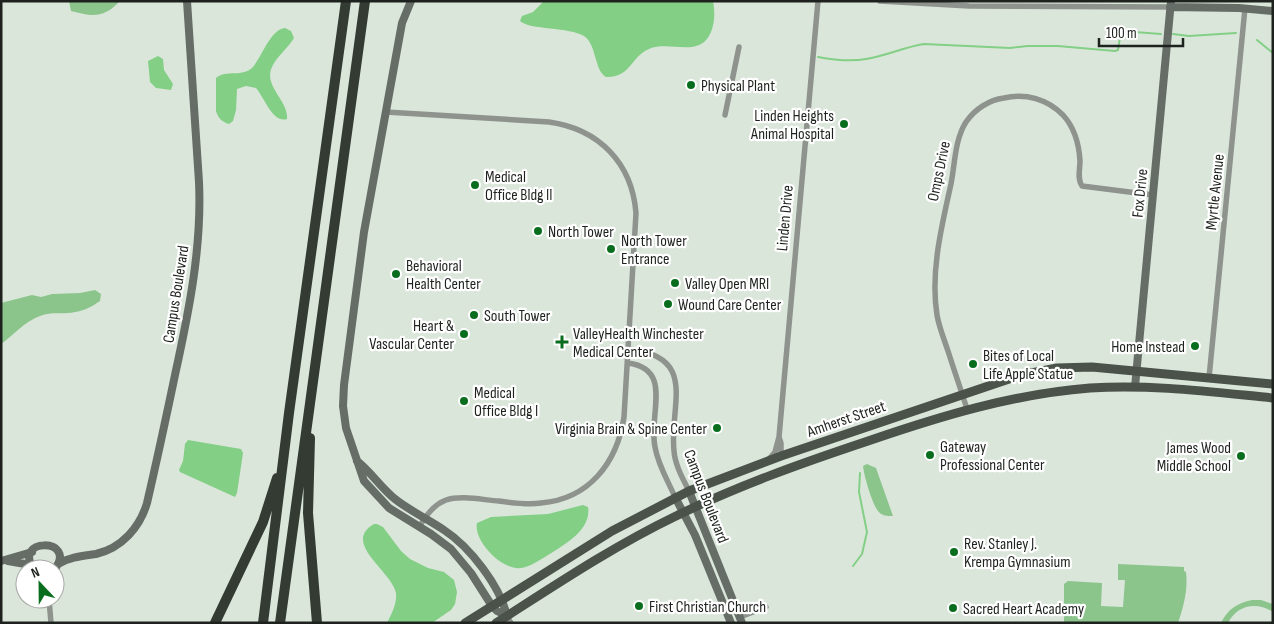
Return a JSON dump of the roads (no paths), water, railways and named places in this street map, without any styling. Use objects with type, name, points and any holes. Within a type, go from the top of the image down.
[{"type":"highway","points":[[263,623],[289,413],[346,1]]},
{"type":"highway","points":[[280,623],[365,1]]},
{"type":"highway","points":[[314,374],[308,514],[317,623]]},
{"type":"highway","points":[[215,623],[270,504],[289,413]]},
{"type":"main road","name":"Amherst Street","points":[[465,623],[612,531],[675,497],[798,450],[1021,375],[1057,368],[1092,367],[1273,384]]},
{"type":"main road","points":[[1178,389],[1207,385],[1209,378]]},
{"type":"main road","name":"Amherst Street","points":[[496,623],[509,619],[612,550],[695,507],[782,471],[967,409],[1021,397],[1062,391],[1136,387],[1273,398]]},
{"type":"main road","points":[[782,471],[786,459],[798,450]]},
{"type":"main road","points":[[755,481],[776,468],[781,456]]},
{"type":"street","name":"Campus Boulevard","points":[[65,562],[71,558],[100,552],[120,543],[136,527],[145,511],[190,303],[196,257],[200,198],[187,1]]},
{"type":"street","points":[[411,1],[402,23],[364,232],[344,385],[343,406],[345,423],[364,481],[379,499],[398,515],[444,543],[461,560],[492,606],[509,619]]},
{"type":"street","name":"Linden Drive","points":[[768,461],[775,452],[779,437],[818,1]]},
{"type":"street","points":[[880,1],[969,6],[1170,4],[1273,11]]},
{"type":"street","name":"Fox Drive","points":[[1136,387],[1170,4]]},
{"type":"street","name":"Myrtle Avenue","points":[[1209,378],[1245,8]]},
{"type":"street","points":[[725,116],[739,46]]},
{"type":"street","name":"Omps Drive","points":[[967,409],[940,326],[936,302],[936,285],[943,216],[962,128],[967,121],[979,109],[995,100],[1019,96],[1044,101],[1064,116],[1073,132],[1079,151],[1079,182],[1082,186],[1153,195]]},
{"type":"street","points":[[386,112],[557,123],[581,130],[606,147],[614,156],[626,173],[636,206],[624,417],[620,437],[611,460],[592,482],[565,498],[541,503],[449,499],[434,507],[420,527]]},
{"type":"street","name":"Campus Boulevard","points":[[629,349],[656,355],[666,363],[673,375],[676,391],[674,450],[677,464],[741,620]]},
{"type":"street","name":"Campus Boulevard","points":[[628,363],[638,364],[646,368],[655,382],[654,447],[660,464],[684,513],[729,622]]},
{"type":"street","name":"Linden Drive","points":[[779,437],[781,456]]},
{"type":"street","points":[[357,461],[397,500],[444,530],[467,549],[502,599],[509,619]]},
{"type":"street","name":"Campus Boulevard","points":[[2,561],[32,552],[39,545],[44,544],[71,554],[87,555]]},
{"type":"street","name":"Campus Boulevard","points":[[56,550],[59,555],[58,559]]},
{"type":"street","name":"Campus Boulevard","points":[[30,559],[32,552]]},
{"type":"street","name":"Campus Boulevard","points":[[2,561],[15,564]]},
{"type":"street","points":[[729,622],[741,620],[766,607]]},
{"type":"street","points":[[50,609],[51,623]]},
{"type":"waterway","points":[[818,57],[860,60],[924,44],[1010,48],[1058,46],[1115,51],[1118,50],[1121,31],[1161,34]]},
{"type":"waterway","points":[[1173,34],[1189,36],[1236,33]]},
{"type":"waterway","points":[[1257,40],[1273,53]]},
{"type":"waterway","points":[[853,566],[862,554],[867,532],[859,492],[860,473]]},
{"type":"place","name":"Physical Plant","points":[[691,85]]},
{"type":"place","name":"Linden Heights Animal Hospital","points":[[844,124]]},
{"type":"place","name":"Medical Office Bldg II","points":[[475,185]]},
{"type":"place","name":"North Tower","points":[[538,231]]},
{"type":"place","name":"North Tower Entrance","points":[[611,249]]},
{"type":"place","name":"Behavioral Health Center","points":[[396,274]]},
{"type":"place","name":"Valley Open MRI","points":[[675,283]]},
{"type":"place","name":"Wound Care Center","points":[[668,304]]},
{"type":"place","name":"South Tower","points":[[474,315]]},
{"type":"place","name":"Heart & Vascular Center","points":[[464,334]]},
{"type":"place","name":"ValleyHealth Winchester Medical Center","points":[[562,342]]},
{"type":"place","name":"Home Instead","points":[[1195,346]]},
{"type":"place","name":"Bites of Local Life Apple Statue","points":[[973,364]]},
{"type":"place","name":"Medical Office Bldg I","points":[[464,401]]},
{"type":"place","name":"Virginia Brain & Spine Center","points":[[717,428]]},
{"type":"place","name":"Gateway Professional Center","points":[[930,455]]},
{"type":"place","name":"James Wood Middle School","points":[[1241,456]]},
{"type":"place","name":"Rev. Stanley J. Krempa Gymnasium","points":[[954,552]]},
{"type":"place","name":"First Christian Church","points":[[639,606]]},
{"type":"place","name":"Sacred Heart Academy","points":[[953,608]]}]
